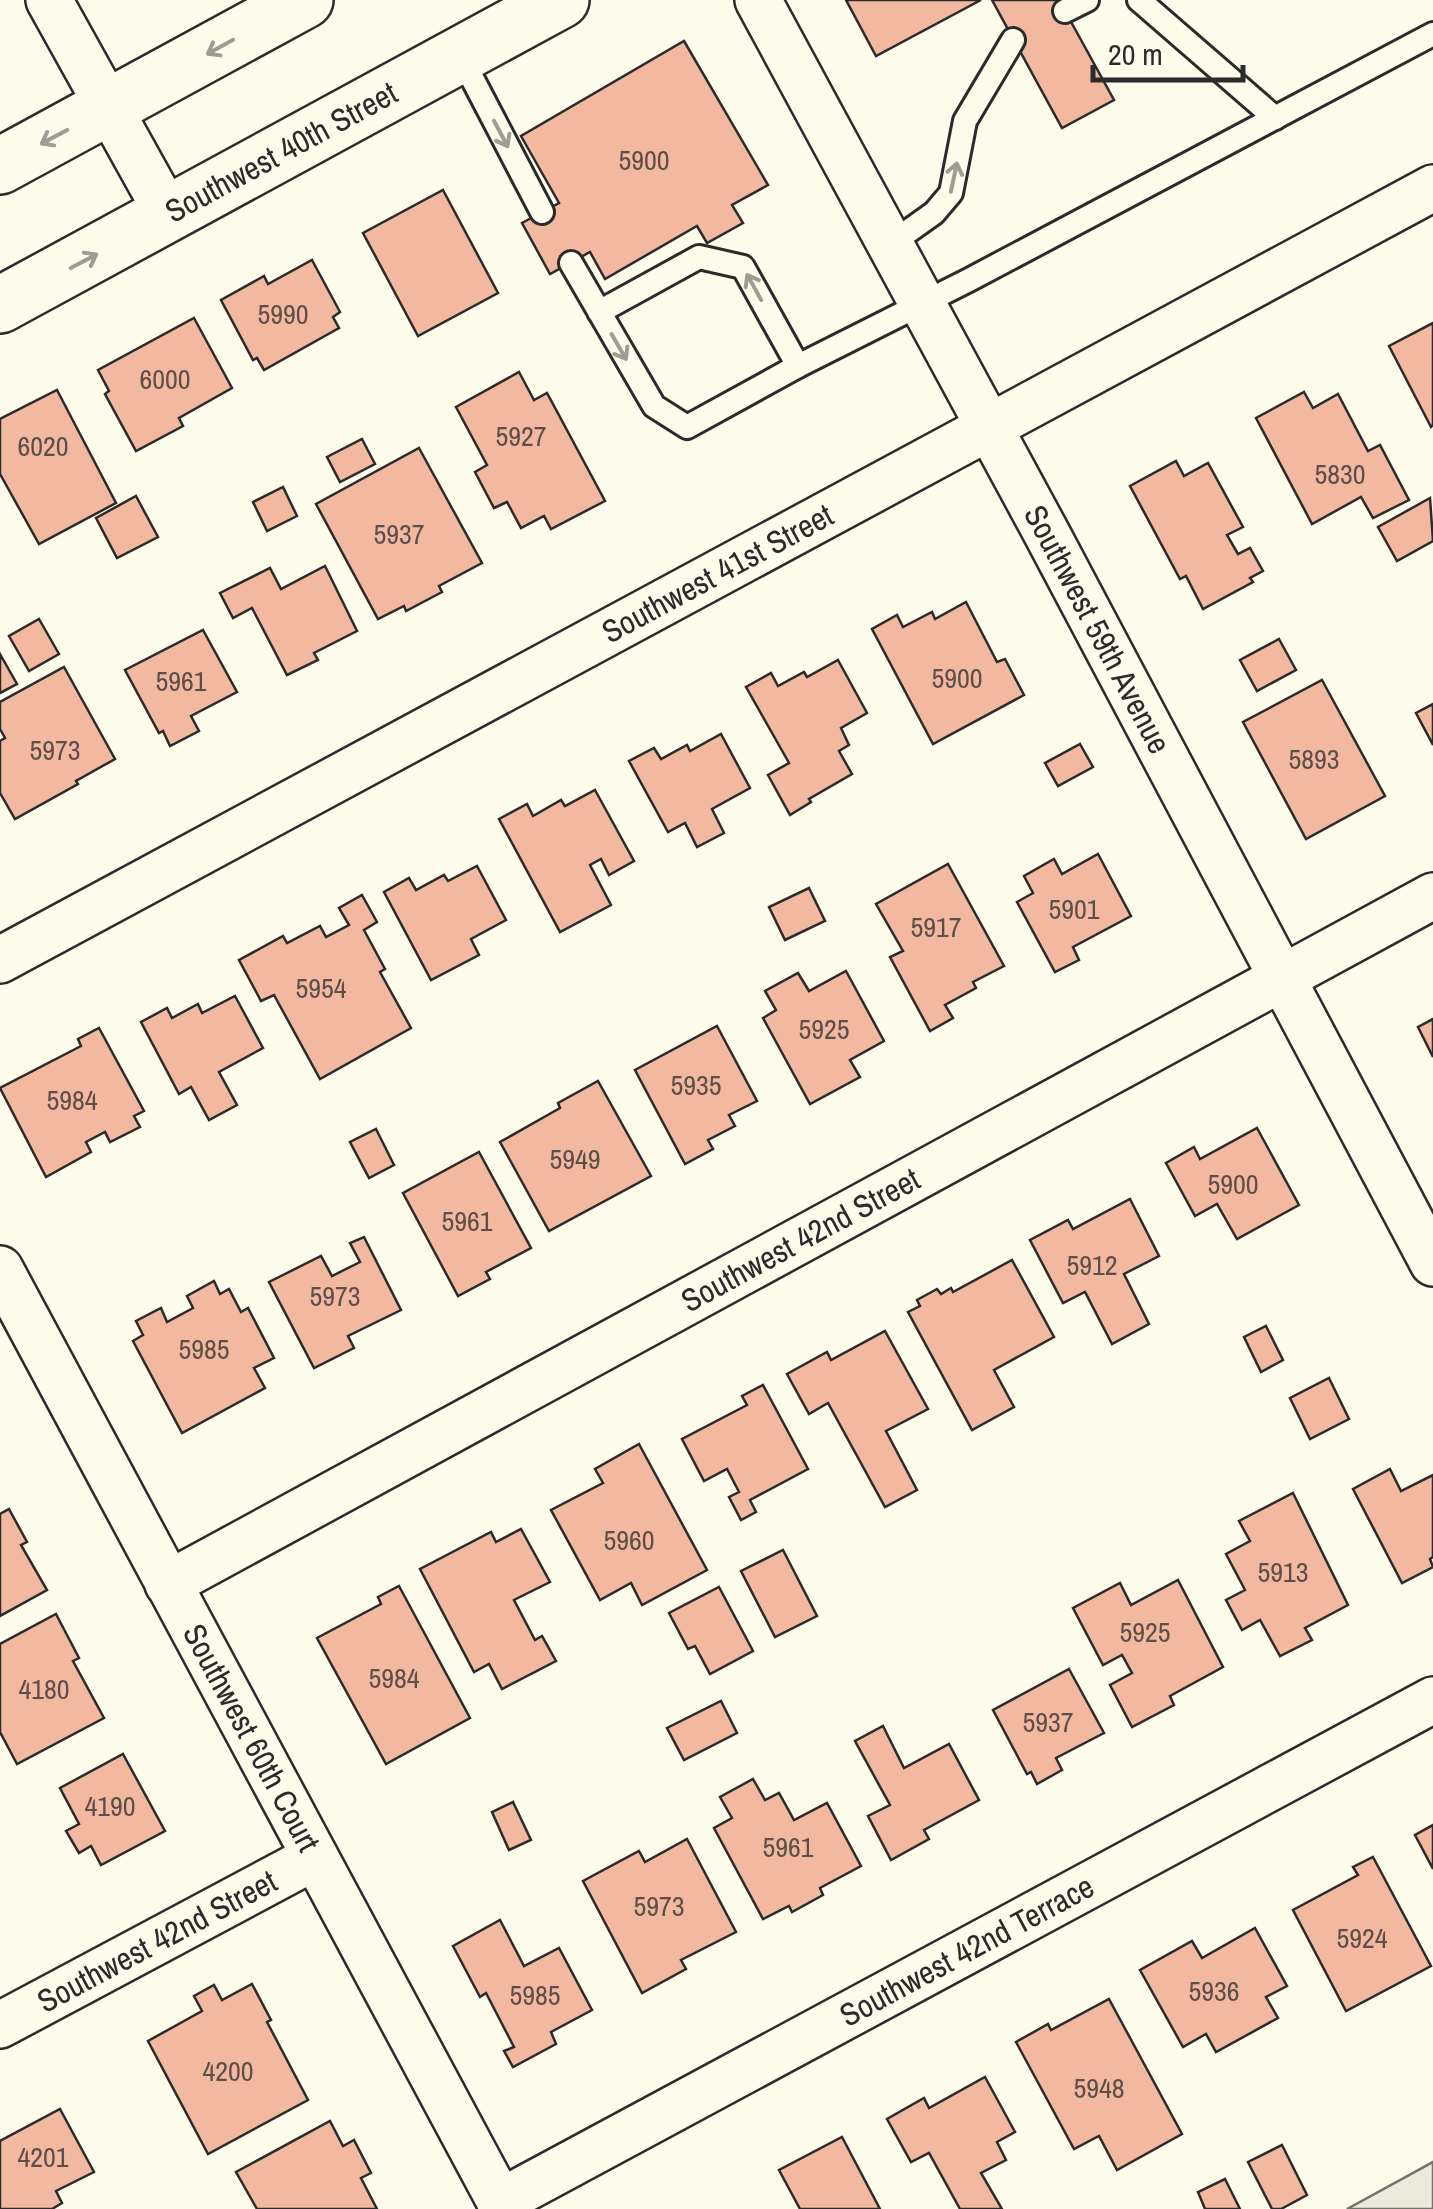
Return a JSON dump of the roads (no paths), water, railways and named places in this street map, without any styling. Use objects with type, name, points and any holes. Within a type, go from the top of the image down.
[{"type":"main road","points":[[0,166],[305,0]]},
{"type":"main road","name":"Southwest 40th Street","points":[[0,305],[561,0]]},
{"type":"street","points":[[49,0],[169,216]]},
{"type":"street","name":"Southwest 59th Avenue","points":[[758,0],[1433,1263]]},
{"type":"street","name":"Southwest 41st Street","points":[[0,960],[1433,188]]},
{"type":"street","name":"Southwest 42nd Street","points":[[168,1584],[1433,896]]},
{"type":"street","name":"Southwest 60th Court","points":[[0,1269],[502,2206]]},
{"type":"street","name":"Southwest 42nd Terrace","points":[[502,2206],[1433,1700]]},
{"type":"street","name":"Southwest 42nd Street","points":[[0,2025],[315,1857]]},
{"type":"lane","points":[[1066,11],[1087,0]]},
{"type":"lane","points":[[1140,0],[1275,118]]},
{"type":"lane","points":[[570,263],[654,406],[687,427],[1433,34]]},
{"type":"lane","points":[[889,245],[934,214],[951,193],[964,121],[1014,40]]},
{"type":"lane","points":[[460,55],[542,212]]},
{"type":"lane","points":[[599,312],[698,257],[743,266],[798,366]]}]
